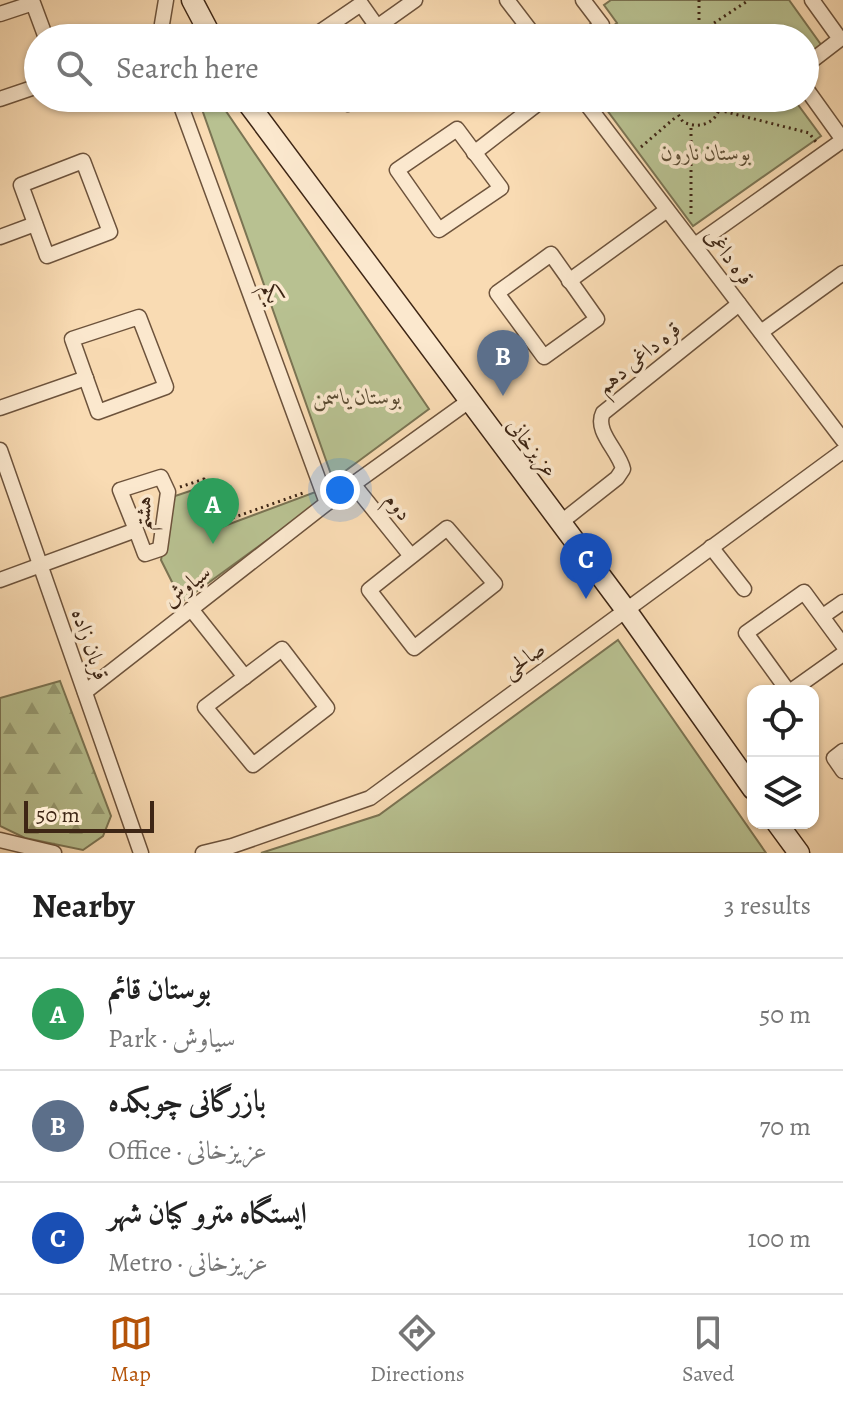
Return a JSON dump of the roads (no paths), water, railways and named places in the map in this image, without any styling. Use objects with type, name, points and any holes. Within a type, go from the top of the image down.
[{"type":"main road","points":[[192,0],[205,24]]},
{"type":"main road","name":"عزیزخانی","points":[[254,112],[626,610],[747,781]]},
{"type":"main road","points":[[781,829],[799,853]]},
{"type":"street","points":[[162,24],[166,0]]},
{"type":"street","points":[[390,24],[415,0]]},
{"type":"street","points":[[507,0],[525,24]]},
{"type":"street","points":[[583,0],[601,24]]},
{"type":"street","points":[[812,0],[840,39],[819,55]]},
{"type":"street","points":[[0,14],[33,3],[41,24]]},
{"type":"street","points":[[332,24],[361,4],[375,24]]},
{"type":"street","points":[[0,99],[24,91]]},
{"type":"street","points":[[695,245],[843,140],[819,107]]},
{"type":"street","name":"یکم","points":[[183,112],[327,503]]},
{"type":"street","points":[[474,153],[527,112]]},
{"type":"street","name":"قره داغی","points":[[593,112],[843,440]]},
{"type":"street","points":[[457,129],[474,153],[501,188],[439,230],[397,170],[457,129]]},
{"type":"street","points":[[83,161],[110,232],[47,256],[35,224],[21,185],[83,161]]},
{"type":"street","points":[[569,281],[667,210]]},
{"type":"street","points":[[0,237],[35,224]]},
{"type":"street","points":[[551,254],[569,281],[597,319],[544,357],[497,293],[551,254]]},
{"type":"street","points":[[761,332],[843,273]]},
{"type":"street","name":"قره داغی دهم","points":[[560,523],[617,478],[623,469],[601,428],[603,413],[739,304]]},
{"type":"street","points":[[139,317],[166,387],[98,412],[86,378],[72,339],[139,317]]},
{"type":"street","points":[[0,408],[86,378]]},
{"type":"street","name":"سیاوش","points":[[85,692],[327,503],[469,401]]},
{"type":"street","name":"قربان زاده","points":[[0,450],[141,853]]},
{"type":"street","name":"صالحی","points":[[203,853],[232,846],[370,798],[843,451]]},
{"type":"street","name":"هشتم","points":[[161,477],[168,492],[160,549],[145,554],[136,530],[120,490],[161,477]]},
{"type":"street","name":"دوم","points":[[353,484],[411,556]]},
{"type":"street","points":[[447,528],[495,584],[414,648],[369,590],[411,556],[447,528]]},
{"type":"street","name":"هشتم","points":[[0,580],[136,530]]},
{"type":"street","points":[[711,547],[744,589]]},
{"type":"street","points":[[785,685],[746,633],[804,592],[843,645]]},
{"type":"street","points":[[823,616],[843,602]]},
{"type":"street","points":[[191,609],[245,677]]},
{"type":"street","points":[[282,649],[327,708],[253,765],[205,707],[245,677],[282,649]]},
{"type":"street","points":[[798,685],[843,654]]},
{"type":"street","points":[[843,751],[834,758],[843,771]]},
{"type":"street","points":[[0,840],[54,853]]},
{"type":"place","name":"بازرگانی چوبکده","points":[[503,396]]},
{"type":"place","name":"بوستان قائم","points":[[213,544]]},
{"type":"place","name":"ایستگاه مترو کیان شهر","points":[[586,599]]},
{"type":"park label","name":"بوستان نارون","points":[[706,152]]},
{"type":"park label","name":"بوستان یاسمن","points":[[357,396]]}]
